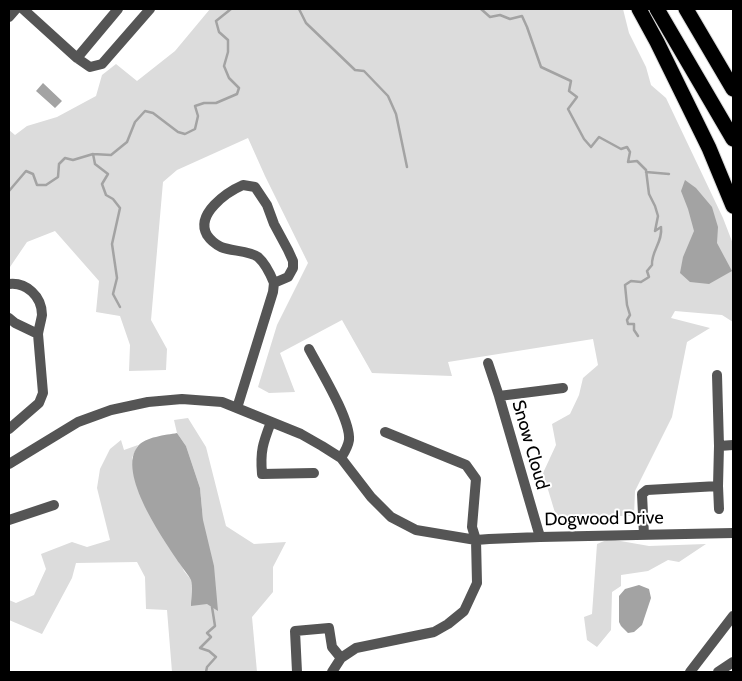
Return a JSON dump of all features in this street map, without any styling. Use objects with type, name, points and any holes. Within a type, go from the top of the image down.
[{"type":"highway","points":[[639,9],[709,148],[733,206]]},
{"type":"highway","points":[[658,9],[733,139]]},
{"type":"highway","points":[[686,9],[733,89]]},
{"type":"street","points":[[9,17],[16,9]]},
{"type":"street","points":[[23,9],[77,58],[90,67],[102,64],[150,9]]},
{"type":"street","points":[[77,58],[118,9]]},
{"type":"street","points":[[237,408],[273,292],[274,283],[267,267],[256,256],[222,248],[212,242],[206,233],[204,224],[207,213],[235,188],[243,185],[255,187],[267,205],[274,224],[293,260],[293,268],[288,277],[274,283]]},
{"type":"street","points":[[9,284],[17,284],[33,292],[41,307],[42,315],[38,334],[43,393],[39,403],[9,429]]},
{"type":"street","points":[[9,318],[14,323],[38,334]]},
{"type":"street","points":[[9,464],[78,422],[111,410],[148,402],[182,399],[222,402],[301,434],[341,458],[346,450],[349,439],[347,428],[336,398],[309,349]]},
{"type":"street","name":"Snow Cloud","points":[[488,363],[540,537]]},
{"type":"street","points":[[717,375],[719,508]]},
{"type":"street","points":[[499,396],[563,388]]},
{"type":"street","points":[[271,422],[263,443],[262,474],[314,473]]},
{"type":"street","points":[[332,672],[341,658],[356,648],[434,632],[448,624],[464,611],[476,583],[476,540],[472,527],[476,479],[466,465],[385,432]]},
{"type":"street","points":[[719,446],[733,445]]},
{"type":"street","name":"Dogwood Drive","points":[[341,458],[371,497],[391,517],[416,530],[476,540],[733,533]]},
{"type":"street","points":[[644,535],[642,494],[647,490],[718,486]]},
{"type":"street","points":[[9,520],[54,505]]},
{"type":"street","points":[[690,672],[733,616]]},
{"type":"street","points":[[297,672],[295,631],[329,628],[332,647],[341,658]]},
{"type":"street","points":[[718,672],[733,662]]},
{"type":"shaded area","points":[[210,9],[623,9],[629,33],[646,67],[651,85],[666,98],[723,218],[733,244],[733,322],[722,315],[675,311],[671,318],[710,328],[687,342],[672,417],[635,491],[634,516],[556,516],[543,473],[556,445],[552,424],[570,414],[579,395],[583,378],[598,365],[593,339],[448,362],[452,376],[372,373],[342,320],[280,353],[295,392],[269,393],[258,387],[277,325],[308,263],[248,138],[177,170],[163,182],[151,320],[167,349],[166,370],[129,371],[130,345],[120,316],[96,312],[99,281],[55,231],[27,242],[9,268],[9,130],[15,135],[27,126],[57,117],[96,96],[102,75],[116,64],[137,81],[175,51]]},
{"type":"shaded area","points":[[43,83],[62,101],[55,108],[36,91]]},
{"type":"shaded area","points":[[685,180],[696,188],[712,207],[718,227],[717,243],[732,271],[709,284],[690,282],[680,273],[683,257],[694,231],[681,191]]},
{"type":"shaded area","points":[[188,418],[206,447],[226,526],[254,544],[286,542],[273,567],[273,592],[252,617],[257,672],[172,672],[167,610],[146,609],[145,577],[137,562],[76,563],[72,578],[42,634],[9,620],[9,600],[16,603],[34,595],[46,569],[41,554],[72,542],[87,547],[110,540],[97,488],[100,469],[110,449],[121,440],[124,450],[138,445],[132,458],[184,571],[192,581],[191,606],[203,520],[200,488],[186,446],[177,433],[174,420]]},
{"type":"shaded area","points":[[177,433],[186,446],[200,488],[203,520],[214,566],[218,611],[207,604],[191,606],[191,580],[154,523],[137,489],[133,472],[133,458],[141,443],[156,437]]},
{"type":"shaded area","points":[[609,539],[649,546],[706,544],[679,562],[668,560],[648,571],[621,575],[621,586],[612,592],[611,630],[597,647],[587,640],[584,617],[592,614],[597,544]]},
{"type":"shaded area","points":[[639,585],[649,589],[651,598],[642,625],[634,632],[628,633],[619,622],[619,596],[625,589]]},
{"type":"waterway","points":[[9,191],[26,171],[33,174],[37,185],[46,185],[58,177],[59,164],[65,158],[73,160],[93,154],[111,155],[127,142],[135,122],[145,111],[153,113],[178,132],[185,134],[195,129],[198,116],[195,106],[204,103],[216,103],[237,94],[239,88],[229,78],[224,66],[228,52],[228,40],[219,32],[216,21],[231,9]]},
{"type":"waterway","points":[[299,9],[306,23],[355,70],[364,71],[388,96],[396,114],[407,167]]},
{"type":"waterway","points":[[481,9],[490,17],[500,15],[510,19],[522,16],[541,67],[571,81],[569,91],[577,97],[568,109],[584,139],[591,147],[599,137],[621,149],[627,147],[630,152],[628,162],[637,161],[646,170],[649,194],[658,216],[655,231],[661,227],[661,232],[653,255],[652,265],[647,271],[649,277],[641,282],[631,281],[625,285],[630,315],[627,320],[628,324],[634,324],[634,330],[638,336]]},
{"type":"waterway","points":[[93,154],[95,164],[108,174],[102,184],[106,195],[113,199],[120,208],[112,244],[117,278],[113,294],[120,307]]},
{"type":"waterway","points":[[646,172],[669,174]]},
{"type":"waterway","points":[[206,672],[207,667],[216,657],[209,651],[200,648],[211,637],[207,633],[215,626],[212,607]]}]
